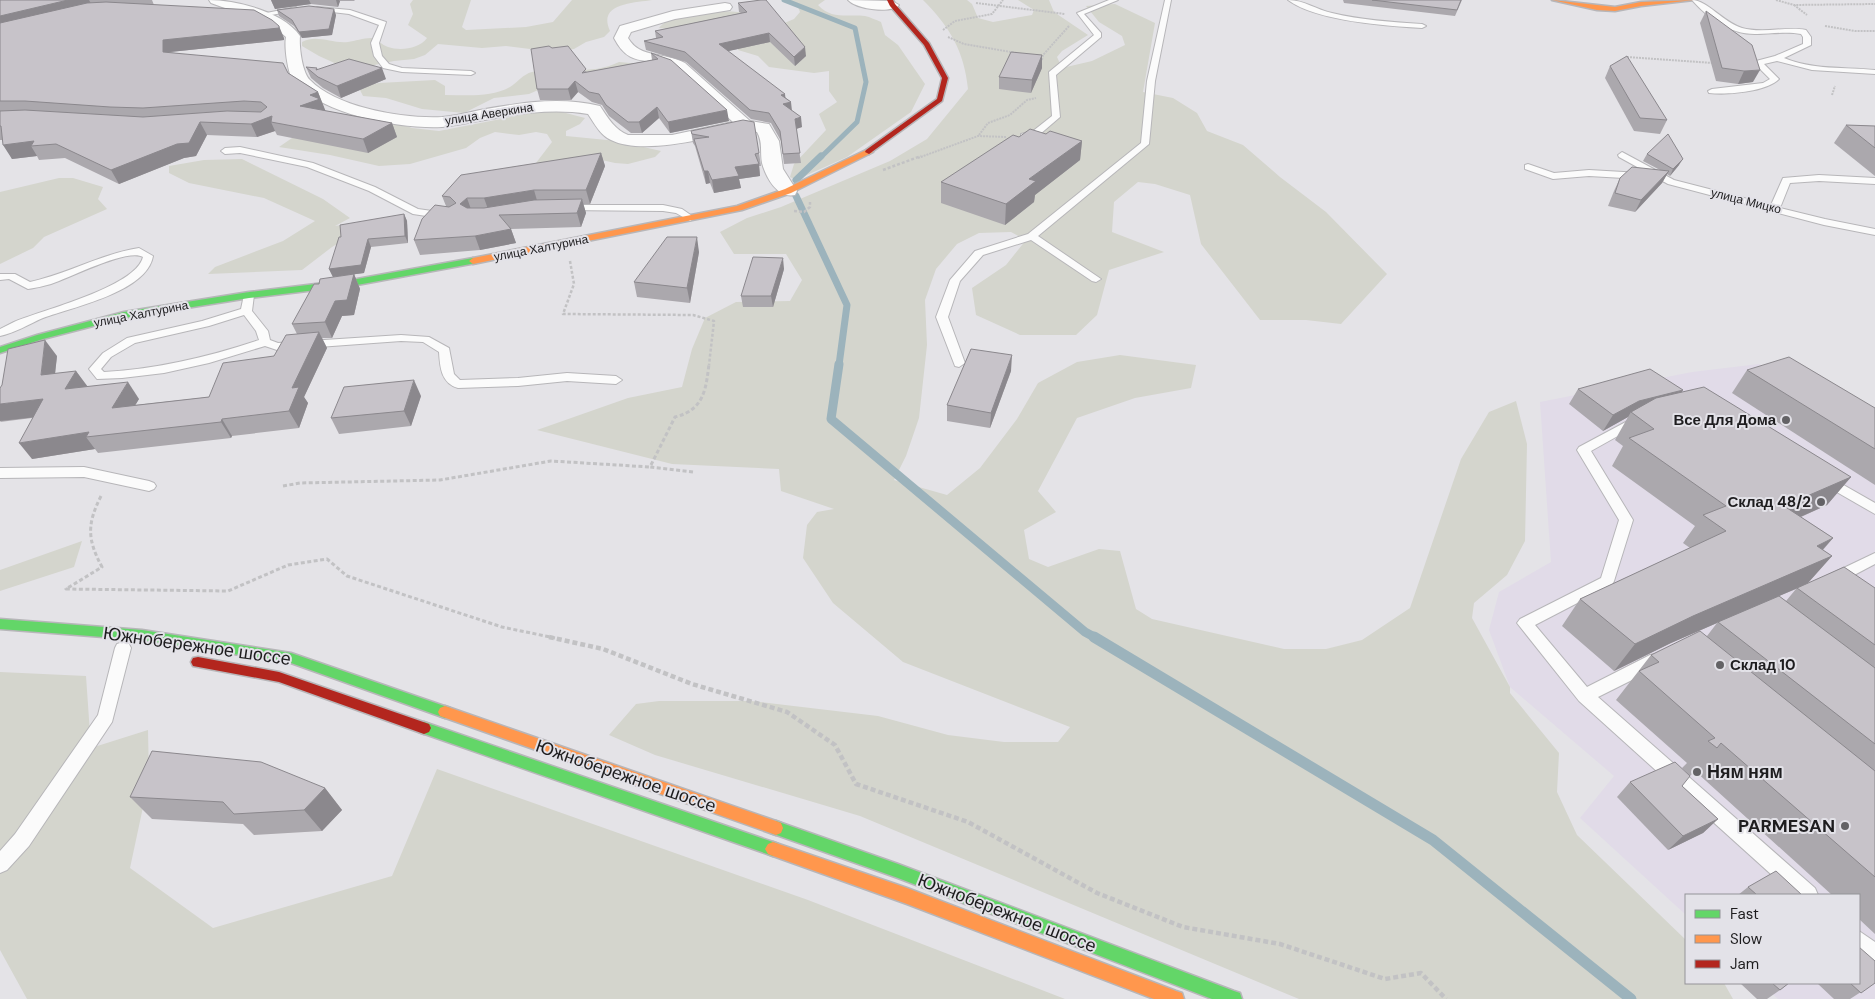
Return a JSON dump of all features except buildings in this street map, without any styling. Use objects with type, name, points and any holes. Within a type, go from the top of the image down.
[{"type":"main road","points":[[1555,0],[1596,8],[1615,9],[1641,4],[1690,0]]},
{"type":"main road","name":"улица Халтурина","points":[[0,350],[40,336],[124,316],[249,295],[394,275],[739,208],[788,191],[869,152],[940,100],[946,78],[926,44],[891,3]]},
{"type":"main road","name":"Южнобережное шоссе","points":[[0,624],[142,635],[291,658],[898,871],[1234,999]]},
{"type":"main road","name":"Южнобережное шоссе","points":[[191,661],[279,677],[907,896],[1176,999]]},
{"type":"street","name":"улица Аверкина","points":[[216,0],[285,27],[292,36],[290,51],[296,62],[301,81],[326,98],[347,108],[403,122],[443,122],[521,108],[565,105],[594,110],[604,126],[615,136],[626,140],[672,140],[745,125]]},
{"type":"street","points":[[855,0],[870,5],[891,3]]},
{"type":"street","points":[[725,7],[649,21],[624,29],[621,38],[630,52],[648,59],[672,62],[689,72],[694,81],[730,110],[745,125],[763,128],[771,138],[770,160],[775,175],[788,191]]},
{"type":"lane","points":[[1024,136],[1036,133],[1056,117],[1052,74],[1098,34],[1078,14],[1115,0]]},
{"type":"lane","points":[[959,363],[942,316],[955,280],[979,253],[1032,236],[1145,144],[1151,81],[1168,0]]},
{"type":"lane","points":[[1291,0],[1330,15],[1388,24],[1422,26]]},
{"type":"lane","points":[[1695,0],[1717,19],[1736,29],[1754,32],[1791,29],[1803,32],[1808,37],[1807,45],[1778,58],[1759,63],[1775,78],[1766,85],[1712,91]]},
{"type":"lane","points":[[312,8],[350,12],[383,24],[375,43],[378,56],[386,66],[402,70],[470,73]]},
{"type":"lane","points":[[234,17],[260,16],[302,9]]},
{"type":"lane","points":[[1778,58],[1801,66],[1875,72]]},
{"type":"lane","points":[[225,151],[240,150],[310,165],[372,189],[416,212],[454,216]]},
{"type":"lane","name":"улица Мицко","points":[[1622,155],[1671,182],[1824,222],[1875,232]]},
{"type":"lane","points":[[1528,167],[1553,176],[1589,173],[1634,174],[1671,182]]},
{"type":"lane","points":[[1775,208],[1786,180],[1819,178],[1875,181]]},
{"type":"lane","points":[[557,208],[663,208],[680,211],[690,218]]},
{"type":"lane","points":[[1032,236],[1096,279]]},
{"type":"lane","points":[[0,277],[11,276],[28,286],[46,282],[120,254],[139,252],[148,256],[147,263],[141,272],[127,282],[0,333]]},
{"type":"lane","points":[[249,295],[246,311],[262,331],[264,342]]},
{"type":"lane","points":[[246,311],[205,324],[131,340],[106,355],[94,369],[101,376],[169,369],[226,356],[264,342],[277,347],[391,339],[425,339],[445,350],[446,373],[451,381],[458,384],[518,382],[567,377],[616,380]]},
{"type":"lane","points":[[1651,417],[1634,421],[1584,450],[1626,520],[1607,581],[1525,623],[1585,696],[1807,894]]},
{"type":"lane","points":[[0,473],[84,472],[149,486]]},
{"type":"lane","points":[[1818,474],[1875,509]]},
{"type":"lane","points":[[1818,587],[1875,558]]},
{"type":"lane","points":[[0,864],[22,840],[106,717],[123,648]]},
{"type":"lane","points":[[1585,696],[1669,654]]},
{"type":"lane","points":[[1860,942],[1875,955]]},
{"type":"path","points":[[1003,0],[992,14],[955,20],[942,29],[948,38],[964,44],[1023,54]]},
{"type":"path","points":[[1776,0],[1794,5],[1875,4]]},
{"type":"path","points":[[976,3],[1078,14]]},
{"type":"path","points":[[1052,74],[1042,64],[1043,55],[1064,33],[1078,14]]},
{"type":"path","points":[[1825,26],[1855,31],[1875,31]]},
{"type":"path","points":[[1627,57],[1718,63]]},
{"type":"path","points":[[876,173],[978,136],[983,132],[988,123],[1010,115],[1028,100],[1054,95]]},
{"type":"path","points":[[978,136],[1024,136]]},
{"type":"path","points":[[568,255],[574,284],[564,314],[693,315],[714,321],[705,394],[686,414],[675,417],[650,467]]},
{"type":"path","points":[[283,486],[440,480],[551,461],[650,467],[693,472]]},
{"type":"path","points":[[110,478],[98,502],[88,530],[92,551],[102,567],[66,589],[228,591],[288,565],[327,559],[347,576],[502,628],[603,649],[692,684],[787,712],[836,745],[856,784],[968,822],[1097,893],[1114,900],[1183,927],[1280,944],[1385,979],[1421,973],[1446,999]]},
{"type":"shaded area","points":[[413,0],[471,0],[462,27],[466,30],[526,27],[553,22],[572,0],[652,0],[619,6],[613,10],[607,22],[610,31],[604,37],[586,42],[574,49],[554,52],[506,46],[482,48],[438,44],[425,55],[414,59],[350,70],[302,46],[302,42],[313,39],[348,42],[365,38],[371,38],[393,48],[404,49],[419,45],[427,38],[408,25],[413,14],[410,4]]},
{"type":"shaded area","points":[[783,0],[825,0],[818,5],[823,10],[834,15],[865,16],[881,22],[885,35],[898,45],[925,84],[911,112],[847,157],[796,180],[790,177],[794,164],[826,130],[819,114],[837,102],[829,91],[829,71],[814,73],[769,67],[758,56],[738,50],[739,35],[659,28],[674,18],[686,15],[727,11],[750,14],[775,27],[794,19],[800,12],[798,7]]},
{"type":"shaded area","points":[[923,0],[967,0],[972,4],[978,18],[993,22],[1032,15],[1034,10],[1018,0],[1049,0],[1054,12],[1088,35],[1062,51],[1057,57],[1062,68],[1092,61],[1125,45],[1122,36],[1099,22],[1086,6],[1115,4],[1155,23],[1143,92],[1173,98],[1197,113],[1207,131],[1243,145],[1280,177],[1326,212],[1387,274],[1341,324],[1306,320],[1260,320],[1201,244],[1190,195],[1155,184],[1138,182],[1114,202],[1112,232],[1164,252],[1109,270],[1097,315],[1076,335],[1020,335],[976,315],[972,288],[1006,265],[1026,240],[1011,232],[979,233],[957,244],[936,269],[925,300],[927,345],[919,418],[906,456],[894,480],[947,495],[980,468],[1017,419],[1038,383],[1077,362],[1120,355],[1196,365],[1191,388],[1135,398],[1077,418],[1038,491],[1056,512],[1024,530],[1029,559],[1048,567],[1099,549],[1120,551],[1136,609],[1152,619],[1284,649],[1326,649],[1362,640],[1410,608],[1461,459],[1489,412],[1516,401],[1527,444],[1525,541],[1507,575],[1474,603],[1472,618],[1510,687],[1510,693],[1559,753],[1557,792],[1577,835],[1685,939],[1685,984],[1725,984],[1733,999],[1299,999],[860,816],[655,755],[609,735],[636,704],[659,701],[751,701],[878,716],[948,735],[1004,742],[1058,742],[1070,727],[903,662],[833,603],[803,558],[807,525],[817,512],[834,509],[781,491],[779,469],[672,464],[537,430],[628,398],[682,387],[692,349],[705,318],[736,302],[790,301],[802,280],[786,254],[734,254],[720,232],[747,218],[781,207],[890,161],[927,139],[968,89],[959,51],[948,30]]},
{"type":"shaded area","points":[[619,62],[641,64],[552,84],[529,94],[494,98],[464,113],[422,109],[386,98],[363,96],[360,90],[368,85],[379,83],[435,80],[445,86],[445,95],[486,94],[502,91],[532,72],[598,69]]},
{"type":"shaded area","points":[[537,112],[562,112],[585,118],[580,124],[566,131],[566,136],[617,141],[661,151],[655,157],[628,164],[593,158],[526,176],[552,142],[547,134],[536,132],[519,135],[495,132],[480,138],[466,148],[410,164],[379,166],[330,155],[279,147],[325,121],[350,114],[377,115],[412,128],[439,131]]},
{"type":"shaded area","points":[[242,159],[323,199],[350,218],[335,226],[355,223],[369,225],[332,247],[302,270],[208,274],[215,267],[283,241],[315,221],[264,198],[189,183],[169,173],[169,166],[204,160]]},
{"type":"shaded area","points":[[59,178],[73,178],[103,187],[98,199],[107,209],[44,237],[33,248],[0,264],[0,192]]},
{"type":"shaded area","points":[[1759,364],[1875,435],[1875,999],[1778,999],[1761,984],[1860,984],[1860,894],[1685,894],[1685,914],[1580,818],[1614,776],[1510,687],[1489,630],[1499,592],[1551,562],[1540,402],[1692,372]]},
{"type":"shaded area","points":[[82,541],[74,567],[0,591],[0,570]]},
{"type":"shaded area","points":[[0,672],[86,676],[91,748],[148,730],[149,779],[130,868],[213,928],[392,876],[437,769],[808,900],[1065,999],[27,999],[0,950]]},
{"type":"waterway","points":[[784,0],[855,28],[866,82],[857,122],[820,158]]},
{"type":"waterway","points":[[796,180],[821,156]]},
{"type":"waterway","points":[[796,196],[847,305],[839,365]]},
{"type":"waterway","points":[[839,364],[831,419],[1085,632],[1096,638]]},
{"type":"waterway","points":[[1094,637],[1433,840],[1631,999]]},
{"type":"traffic: fast","points":[[0,350],[40,337],[124,315],[249,295],[357,282],[473,261]]},
{"type":"traffic: fast","points":[[0,624],[142,635],[291,658],[445,712]]},
{"type":"traffic: fast","points":[[424,728],[773,849]]},
{"type":"traffic: fast","points":[[776,828],[898,871],[1234,999]]},
{"type":"traffic: slow","points":[[1555,0],[1597,8],[1615,9],[1641,4],[1691,0]]},
{"type":"traffic: slow","points":[[473,261],[739,208],[788,191],[869,152]]},
{"type":"traffic: slow","points":[[445,712],[776,828]]},
{"type":"traffic: slow","points":[[773,849],[907,896],[1176,999]]},
{"type":"traffic: jam","points":[[869,152],[940,100],[945,78],[927,44],[892,5],[890,0]]},
{"type":"traffic: jam","points":[[198,662],[279,677],[424,728]]},
{"type":"place","name":"Все Для Дома","points":[[1786,420]]},
{"type":"place","name":"Склад 48/2","points":[[1821,502]]},
{"type":"place","name":"Склад 10","points":[[1720,665]]},
{"type":"place","name":"Ням ням","points":[[1697,772]]},
{"type":"place","name":"PARMESAN","points":[[1845,826]]}]
